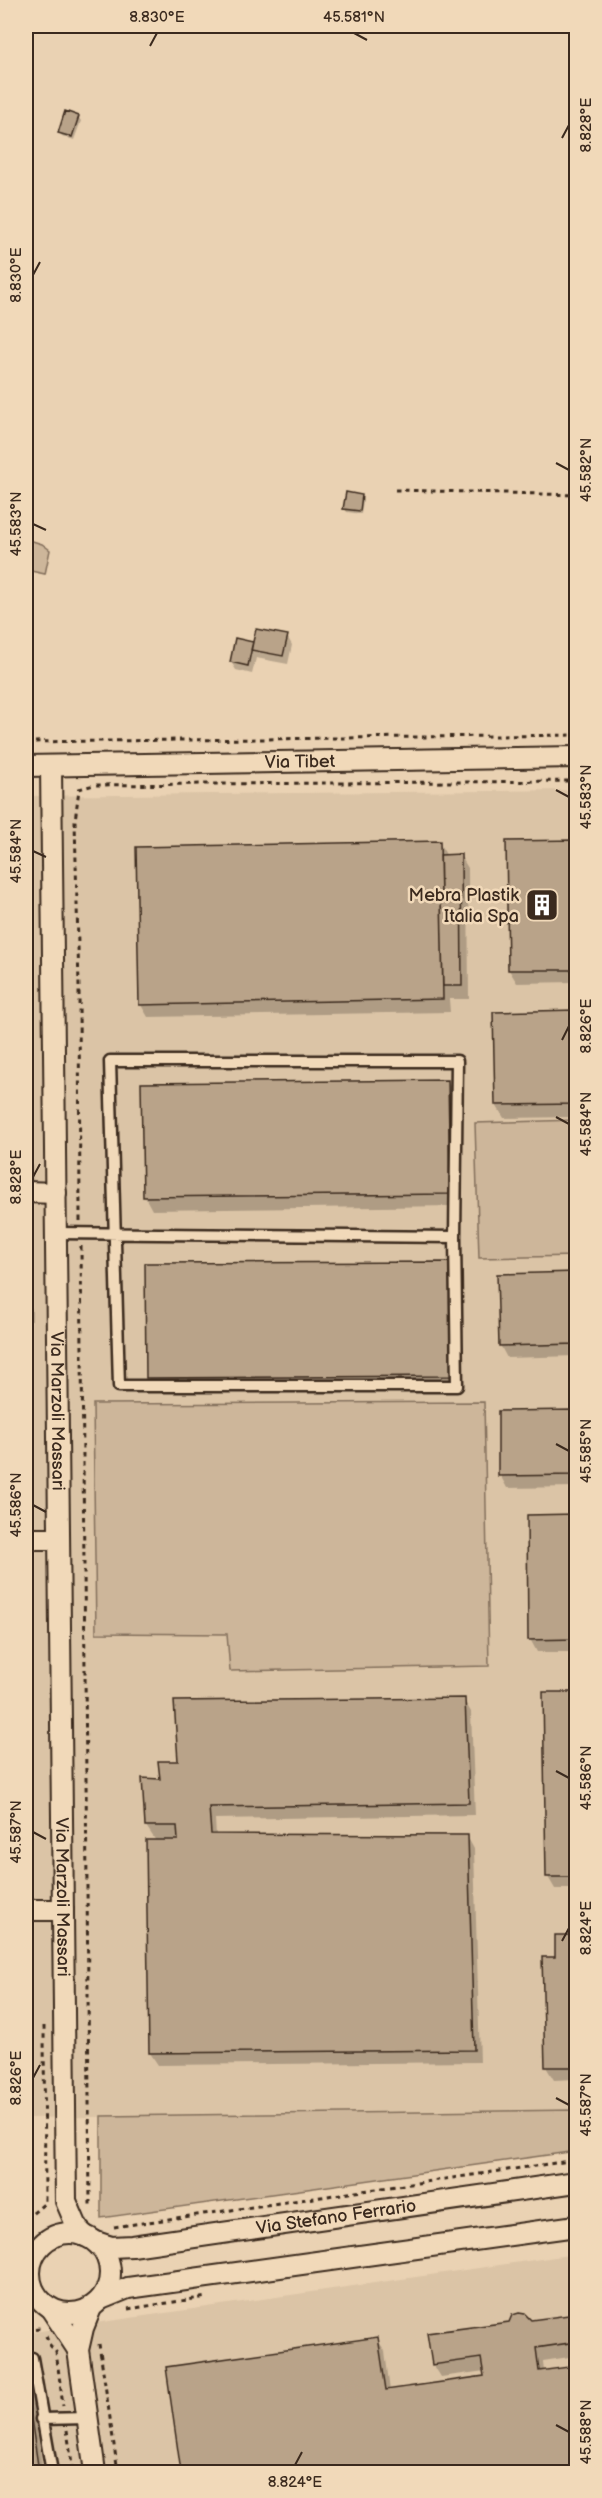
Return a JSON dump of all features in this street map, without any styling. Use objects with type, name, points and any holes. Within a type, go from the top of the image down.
[{"type":"street","name":"Via Tibet","points":[[26,766],[576,757]]},
{"type":"street","name":"Via Marzoli Massari","points":[[37,2248],[57,2226],[66,2201],[51,766]]},
{"type":"street","points":[[26,1192],[56,1193]]},
{"type":"street","points":[[26,1539],[59,1539]]},
{"type":"street","points":[[26,1910],[63,1910]]},
{"type":"street","name":"Via Stefano Ferrario","points":[[90,2239],[111,2247],[132,2246],[576,2182]]},
{"type":"street","name":"Via Marzoli Massari","points":[[66,2201],[78,2229],[90,2239]]},
{"type":"street","points":[[40,2306],[67,2313],[80,2312],[128,2288],[576,2226]]},
{"type":"street","points":[[78,2350],[40,2306],[30,2283],[29,2270],[37,2248],[66,2233],[90,2239],[104,2252],[109,2264],[110,2276],[107,2289],[96,2303],[83,2328],[78,2350],[95,2472]]},
{"type":"lane","points":[[457,1060],[456,1237],[457,1386],[119,1386],[110,1061],[457,1060]]},
{"type":"lane","points":[[56,1233],[456,1237]]},
{"type":"lane","points":[[26,2358],[32,2358],[52,2472]]},
{"type":"lane","points":[[41,2419],[87,2418]]},
{"type":"path","points":[[395,490],[576,495]]},
{"type":"path","points":[[26,742],[576,735]]},
{"type":"path","points":[[92,2213],[88,2201],[88,1926],[79,987],[75,821],[79,789],[84,786],[106,785],[576,781]]},
{"type":"path","points":[[112,2227],[576,2160]]},
{"type":"path","points":[[123,2310],[211,2297]]},
{"type":"path","points":[[26,2329],[44,2329],[47,2341],[56,2352],[73,2472]]},
{"type":"path","points":[[98,2339],[118,2472]]},
{"type":"shaded area","points":[[26,539],[42,544],[50,550],[45,574],[26,570]]},
{"type":"shaded area","points":[[576,790],[576,2110],[26,2118],[26,796]]},
{"type":"shaded area","points":[[576,1120],[576,1256],[479,1258],[475,1123]]},
{"type":"shaded area","points":[[484,1402],[489,1666],[230,1671],[227,1634],[96,1633],[93,1404]]},
{"type":"shaded area","points":[[576,2110],[576,2151],[101,2218],[101,2116]]},
{"type":"shaded area","points":[[576,2254],[576,2472],[26,2472],[26,2333]]},
{"type":"building","points":[[65,111],[79,116],[72,137],[58,133]]},
{"type":"building","points":[[346,492],[362,495],[360,511],[343,509]]},
{"type":"building","points":[[256,629],[288,635],[283,656],[251,650]]},
{"type":"building","points":[[235,638],[253,642],[248,666],[230,662]]},
{"type":"building","name":"Mebra Plastik Italia Spa","points":[[576,840],[576,970],[508,970],[506,841]]},
{"type":"building","points":[[440,841],[443,999],[139,1005],[136,847]]},
{"type":"building","points":[[461,854],[462,986],[443,986],[440,855]]},
{"type":"building","points":[[576,1010],[576,1104],[495,1105],[493,1012]]},
{"type":"building","points":[[448,1080],[450,1194],[143,1197],[141,1083]]},
{"type":"building","points":[[450,1262],[451,1376],[146,1378],[145,1263]]},
{"type":"building","points":[[576,1272],[576,1344],[499,1346],[497,1274]]},
{"type":"building","points":[[576,1410],[576,1475],[498,1476],[498,1411]]},
{"type":"building","points":[[576,1514],[576,1639],[528,1640],[527,1515]]},
{"type":"building","points":[[543,1692],[576,1692],[576,1877],[546,1877]]},
{"type":"building","points":[[465,1698],[469,1803],[209,1807],[211,1834],[468,1835],[474,2050],[149,2053],[146,1840],[178,1840],[177,1826],[145,1826],[142,1778],[160,1779],[158,1761],[178,1761],[174,1701]]},
{"type":"building","points":[[555,1935],[576,1935],[576,2067],[545,2067],[542,1957],[555,1957]]},
{"type":"building","points":[[525,2314],[531,2320],[576,2314],[576,2342],[536,2348],[539,2371],[576,2366],[576,2472],[181,2472],[166,2367],[378,2337],[386,2390],[484,2376],[481,2358],[432,2365],[427,2333],[509,2322],[512,2315]]},
{"type":"building","points":[[26,2385],[39,2472],[26,2472]]},
{"type":"place","name":"Mebra Plastik Italia Spa","points":[[542,905]]}]
